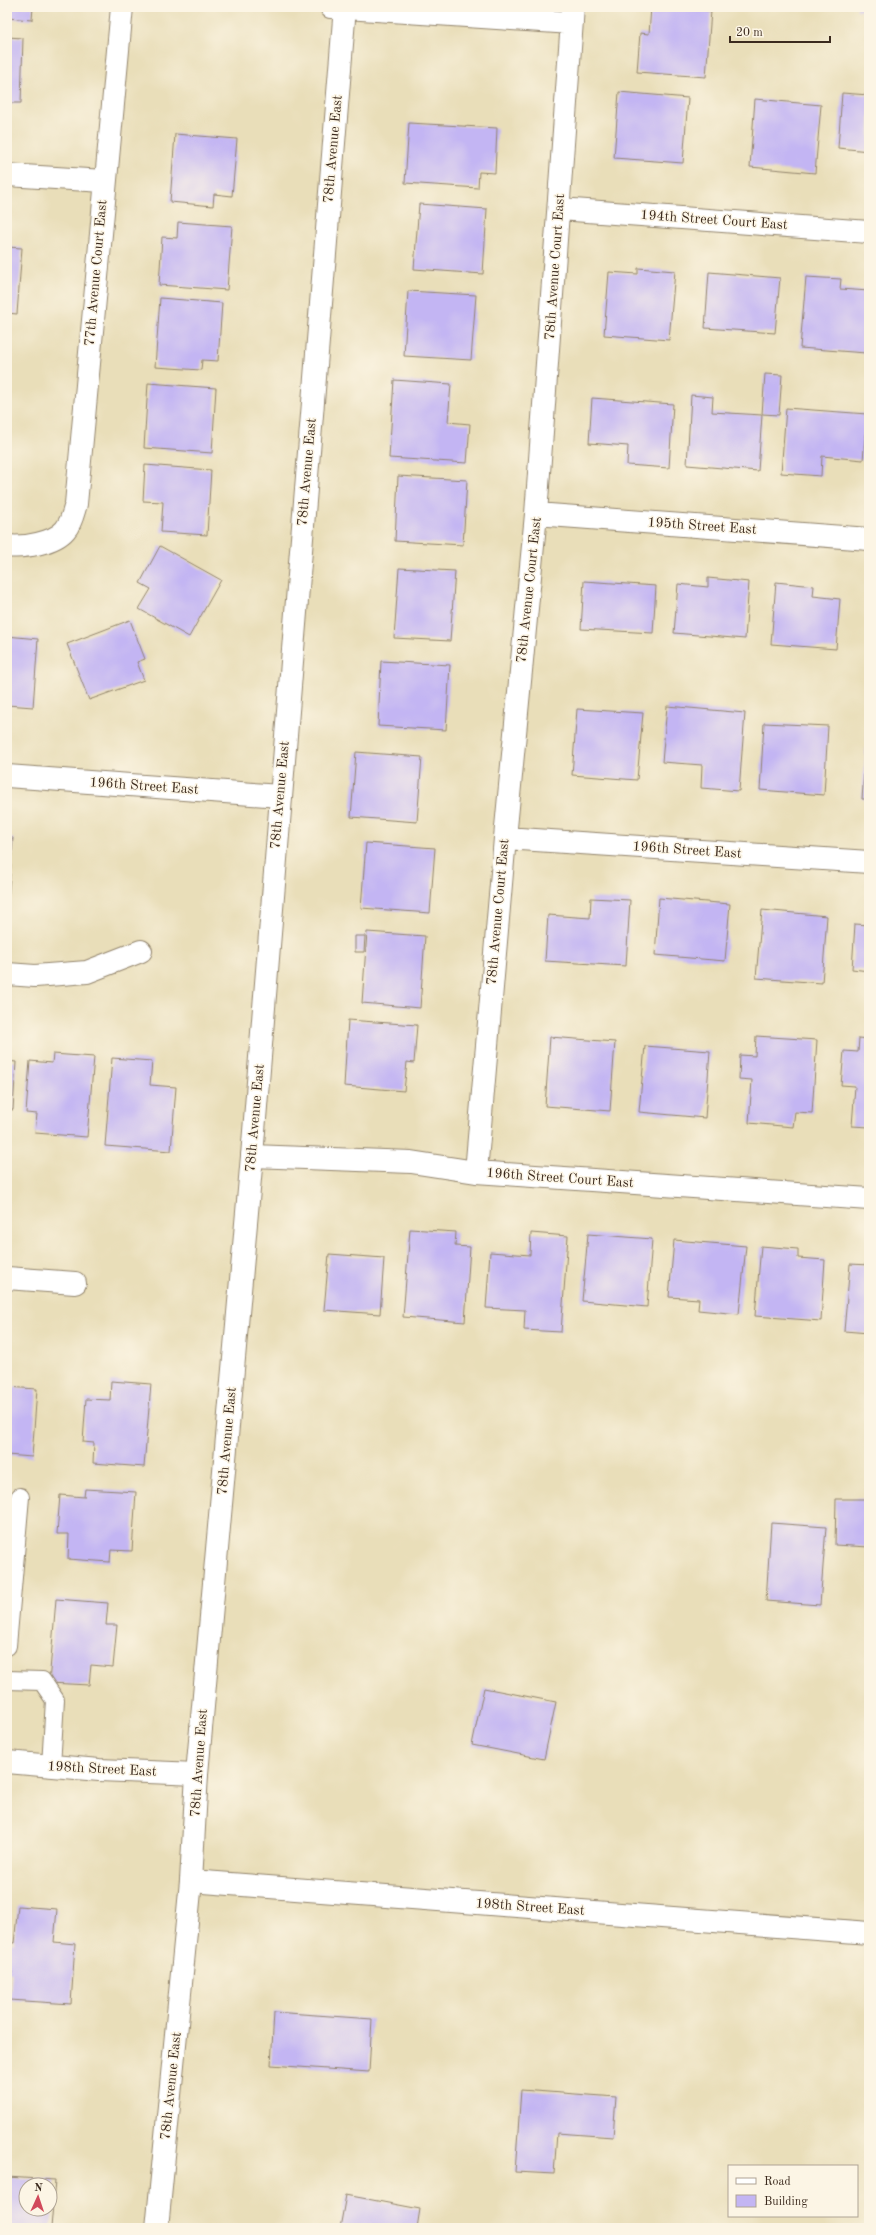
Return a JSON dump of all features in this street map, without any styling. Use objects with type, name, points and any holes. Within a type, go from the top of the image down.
[{"type":"street","name":"77th Avenue Court East","points":[[7,546],[16,547],[48,540],[65,531],[71,521],[76,504],[104,182],[122,7]]},
{"type":"street","points":[[340,7],[572,15]]},
{"type":"street","name":"78th Avenue East","points":[[157,2228],[191,1881],[197,1774],[252,1156],[340,7]]},
{"type":"street","name":"78th Avenue Court East","points":[[476,1172],[504,838],[536,514],[560,209],[572,15]]},
{"type":"street","points":[[7,175],[104,182]]},
{"type":"street","name":"194th Street Court East","points":[[560,209],[869,232]]},
{"type":"street","name":"195th Street East","points":[[536,514],[869,539]]},
{"type":"street","name":"196th Street East","points":[[7,776],[280,796]]},
{"type":"street","name":"196th Street East","points":[[504,838],[869,862]]},
{"type":"street","points":[[7,974],[35,976],[87,972],[141,951]]},
{"type":"street","name":"196th Street Court East","points":[[252,1156],[411,1162],[476,1172],[869,1199]]},
{"type":"street","points":[[7,1278],[75,1283]]},
{"type":"street","name":"198th Street East","points":[[7,1762],[99,1770],[197,1774]]},
{"type":"street","name":"198th Street East","points":[[191,1881],[869,1933]]},
{"type":"lane","points":[[7,1646],[20,1497]]},
{"type":"lane","points":[[7,1680],[42,1681],[55,1700],[51,1766]]},
{"type":"building","points":[[7,7],[33,7],[32,20],[7,18]]},
{"type":"building","points":[[651,7],[711,11],[706,77],[637,72],[640,33],[649,34]]},
{"type":"building","points":[[857,7],[869,7],[869,11],[857,10]]},
{"type":"building","points":[[7,37],[23,38],[21,103],[7,103]]},
{"type":"building","points":[[619,92],[688,98],[683,163],[614,158]]},
{"type":"building","points":[[842,93],[869,95],[869,151],[838,148]]},
{"type":"building","points":[[755,99],[821,105],[815,173],[750,167]]},
{"type":"building","points":[[409,123],[497,128],[495,173],[479,172],[478,188],[405,183]]},
{"type":"building","points":[[175,134],[237,139],[232,196],[214,194],[213,206],[170,202]]},
{"type":"building","points":[[419,204],[487,209],[483,274],[414,269]]},
{"type":"building","points":[[178,222],[232,226],[227,290],[159,285],[162,237],[177,238]]},
{"type":"building","points":[[7,247],[22,248],[17,314],[7,313]]},
{"type":"building","points":[[638,268],[675,271],[669,340],[604,335],[609,272],[638,274]]},
{"type":"building","points":[[709,272],[780,278],[775,333],[705,328]]},
{"type":"building","points":[[806,277],[841,279],[840,289],[869,291],[866,353],[800,348]]},
{"type":"building","points":[[408,291],[476,295],[471,360],[404,356]]},
{"type":"building","points":[[160,298],[222,303],[218,361],[202,360],[201,370],[155,367]]},
{"type":"building","points":[[765,374],[782,375],[779,415],[762,414]]},
{"type":"building","points":[[394,380],[451,384],[448,422],[470,424],[467,463],[389,458]]},
{"type":"building","points":[[148,383],[216,388],[212,453],[144,448]]},
{"type":"building","points":[[691,395],[713,397],[712,412],[762,415],[758,471],[687,465]]},
{"type":"building","points":[[592,398],[673,404],[669,468],[627,465],[628,446],[589,443]]},
{"type":"building","points":[[786,408],[867,414],[863,460],[822,456],[821,476],[781,473]]},
{"type":"building","points":[[145,465],[211,470],[207,535],[161,532],[163,502],[143,501]]},
{"type":"building","points":[[398,476],[467,480],[463,545],[395,541]]},
{"type":"building","points":[[160,546],[221,580],[189,637],[139,609],[151,589],[140,583]]},
{"type":"building","points":[[399,568],[455,571],[450,641],[394,638]]},
{"type":"building","points":[[708,578],[749,582],[745,639],[674,633],[678,584],[708,587]]},
{"type":"building","points":[[584,581],[656,586],[653,633],[581,629]]},
{"type":"building","points":[[776,582],[814,586],[813,596],[840,599],[836,649],[771,644]]},
{"type":"building","points":[[130,620],[145,659],[137,662],[144,680],[89,700],[67,644]]},
{"type":"building","points":[[7,636],[38,639],[33,707],[7,705]]},
{"type":"building","points":[[381,661],[450,665],[446,730],[378,726]]},
{"type":"building","points":[[667,706],[745,713],[739,791],[701,788],[702,765],[662,762]]},
{"type":"building","points":[[577,709],[643,713],[637,780],[572,775]]},
{"type":"building","points":[[764,723],[828,726],[824,795],[760,790]]},
{"type":"building","points":[[867,732],[869,732],[869,799],[862,799]]},
{"type":"building","points":[[356,752],[422,757],[417,822],[351,817]]},
{"type":"building","points":[[7,838],[13,838],[8,901],[7,901]]},
{"type":"building","points":[[366,843],[435,848],[430,913],[361,908]]},
{"type":"building","points":[[591,898],[630,900],[626,966],[545,961],[548,915],[590,918]]},
{"type":"building","points":[[659,898],[730,904],[725,961],[655,955]]},
{"type":"building","points":[[762,910],[827,916],[822,983],[756,978]]},
{"type":"building","points":[[855,924],[869,925],[869,971],[852,969]]},
{"type":"building","points":[[367,932],[425,936],[420,1008],[362,1003]]},
{"type":"building","points":[[355,936],[365,936],[364,952],[355,952]]},
{"type":"building","points":[[348,1020],[417,1025],[414,1063],[407,1062],[404,1091],[344,1086]]},
{"type":"building","points":[[756,1036],[817,1040],[812,1113],[795,1112],[793,1127],[749,1123],[752,1080],[739,1079],[740,1055],[755,1056]]},
{"type":"building","points":[[550,1037],[615,1042],[610,1111],[545,1106]]},
{"type":"building","points":[[859,1038],[869,1039],[869,1127],[852,1126],[855,1086],[841,1085],[844,1051],[858,1052]]},
{"type":"building","points":[[645,1046],[710,1051],[705,1118],[639,1112]]},
{"type":"building","points":[[53,1054],[94,1057],[87,1137],[35,1133],[37,1114],[26,1113],[30,1061],[52,1063]]},
{"type":"building","points":[[112,1058],[152,1061],[150,1085],[176,1087],[171,1151],[105,1146]]},
{"type":"building","points":[[7,1061],[16,1062],[13,1110],[7,1109]]},
{"type":"building","points":[[410,1229],[456,1232],[455,1246],[470,1247],[465,1322],[403,1317]]},
{"type":"building","points":[[531,1233],[568,1236],[561,1332],[524,1330],[525,1310],[486,1308],[490,1252],[530,1255]]},
{"type":"building","points":[[588,1234],[652,1239],[647,1307],[582,1301]]},
{"type":"building","points":[[674,1240],[746,1246],[739,1314],[698,1310],[699,1299],[669,1297]]},
{"type":"building","points":[[761,1246],[798,1249],[798,1258],[825,1260],[821,1321],[755,1316]]},
{"type":"building","points":[[329,1254],[384,1258],[380,1314],[324,1310]]},
{"type":"building","points":[[850,1264],[869,1265],[869,1333],[844,1331]]},
{"type":"building","points":[[111,1381],[151,1384],[144,1467],[93,1463],[94,1443],[83,1442],[86,1399],[110,1400]]},
{"type":"building","points":[[7,1387],[37,1389],[32,1457],[7,1455]]},
{"type":"building","points":[[85,1489],[136,1492],[132,1551],[111,1550],[110,1562],[68,1559],[69,1534],[57,1534],[60,1495],[84,1497]]},
{"type":"building","points":[[836,1499],[869,1499],[869,1547],[835,1545]]},
{"type":"building","points":[[771,1523],[826,1527],[820,1605],[766,1601]]},
{"type":"building","points":[[56,1599],[108,1603],[106,1625],[117,1625],[113,1667],[91,1665],[89,1685],[49,1683]]},
{"type":"building","points":[[484,1688],[556,1702],[544,1759],[472,1745]]},
{"type":"building","points":[[18,1906],[57,1909],[54,1942],[75,1944],[71,2004],[10,2000],[12,1972],[7,1972],[7,1942],[14,1943]]},
{"type":"building","points":[[274,2012],[372,2019],[369,2072],[271,2065]]},
{"type":"building","points":[[521,2090],[616,2097],[613,2137],[557,2133],[554,2174],[515,2172]]},
{"type":"building","points":[[7,2177],[18,2178],[18,2217],[52,2217],[51,2228],[7,2228]]},
{"type":"building","points":[[346,2195],[420,2209],[417,2228],[340,2228]]}]
